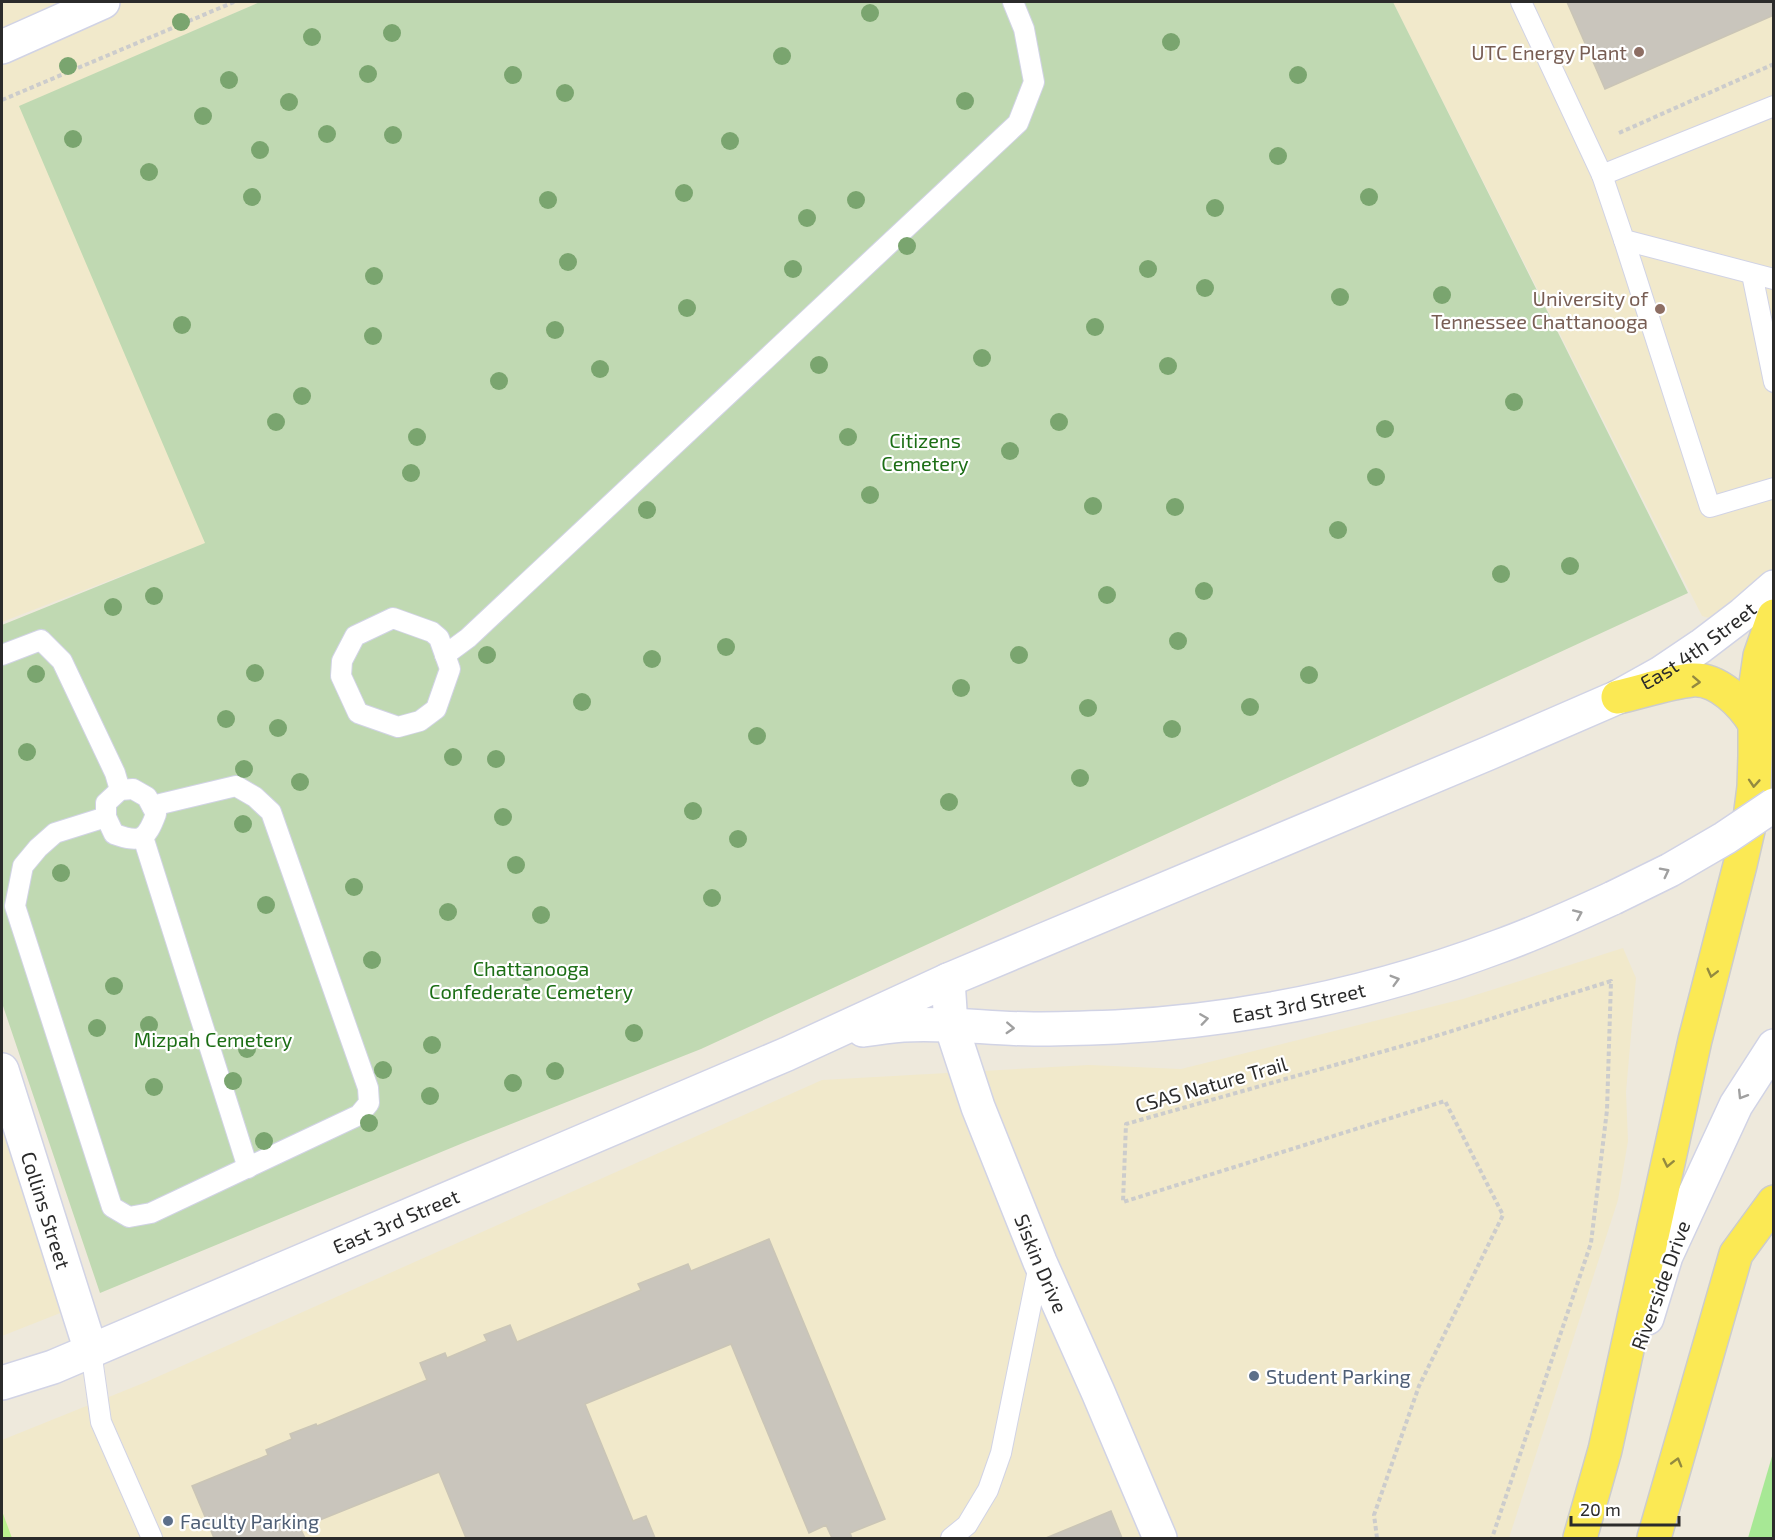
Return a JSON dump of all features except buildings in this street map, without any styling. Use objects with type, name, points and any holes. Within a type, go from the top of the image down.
[{"type":"main road","points":[[2,47],[103,2]]},
{"type":"main road","name":"East 4th Street","points":[[1618,697],[1701,646],[1743,614],[1773,587]]},
{"type":"main road","points":[[1605,1450],[1695,1040],[1749,826],[1754,787],[1755,690],[1760,656],[1773,616]]},
{"type":"main road","points":[[1618,697],[1694,680],[1726,691],[1738,700],[1755,724]]},
{"type":"main road","name":"East 3rd Street","points":[[2,1383],[53,1367],[91,1351],[787,1054],[948,980],[1618,697]]},
{"type":"main road","name":"East 3rd Street","points":[[787,1054],[824,1040],[862,1030],[902,1025],[1034,1029],[1117,1027],[1200,1020],[1282,1007],[1362,989],[1442,966],[1510,942],[1613,898],[1670,870],[1725,838],[1773,805]]},
{"type":"main road","name":"Siskin Drive","points":[[948,980],[951,1025],[978,1107],[1040,1262],[1160,1539]]},
{"type":"main road","name":"Riverside Drive","points":[[1580,1539],[1605,1450],[1666,1256],[1736,1105],[1773,1046]]},
{"type":"main road","name":"Collins Street","points":[[2,1070],[91,1351]]},
{"type":"main road","points":[[1654,1539],[1736,1254],[1773,1182]]},
{"type":"main road","points":[[1736,1254],[1773,1202]]},
{"type":"lane","points":[[445,655],[468,638],[1018,123],[1034,82],[1024,28],[1012,2]]},
{"type":"lane","points":[[1521,2],[1602,175],[1710,507],[1773,488]]},
{"type":"lane","points":[[1602,175],[1773,106]]},
{"type":"lane","points":[[1624,240],[1773,279]]},
{"type":"lane","points":[[1752,274],[1773,382]]},
{"type":"lane","points":[[393,618],[432,632],[438,638],[445,655],[450,669],[436,709],[420,721],[398,727],[358,713],[341,676],[342,661],[355,636],[393,618]]},
{"type":"lane","points":[[2,655],[41,640],[62,660],[115,773],[120,790]]},
{"type":"lane","points":[[106,817],[54,833],[38,848],[23,866],[15,906],[112,1207],[129,1217],[151,1213],[359,1115],[369,1103],[368,1088],[271,812],[255,797],[236,786],[152,806]]},
{"type":"lane","points":[[133,789],[143,794],[156,814],[149,832],[143,837],[132,840],[114,834],[106,817],[106,803],[120,790],[133,789]]},
{"type":"lane","points":[[143,837],[248,1167]]},
{"type":"lane","points":[[951,1539],[967,1525],[983,1499],[1001,1453],[1040,1262]]},
{"type":"lane","points":[[91,1351],[101,1422],[152,1539]]},
{"type":"path","points":[[2,100],[234,2]]},
{"type":"path","points":[[1619,133],[1773,64]]},
{"type":"path","name":"CSAS Nature Trail","points":[[1377,1539],[1374,1515],[1419,1386],[1503,1215],[1445,1101],[1123,1202],[1126,1124],[1420,1041],[1611,981],[1607,1110],[1591,1243],[1492,1539]]},
{"type":"shaded area","points":[[2,2],[260,2],[20,106],[206,543],[2,622]]},
{"type":"shaded area","name":"University of Tennessee Chattanooga","points":[[1393,2],[1773,2],[1773,635],[1702,616]]},
{"type":"shaded area","points":[[1623,948],[1636,978],[1626,1092],[1628,1141],[1618,1200],[1509,1538],[2,1538],[2,1440],[146,1382],[822,1080],[1089,1065],[1181,1069],[1463,999]]},
{"type":"shaded area","points":[[2,1070],[78,1306],[2,1336]]},
{"type":"green space","name":"Citizens Cemetery","points":[[260,2],[1393,2],[1688,593],[701,1049],[463,1143],[100,1293],[2,1003],[2,625],[205,543],[19,106]]},
{"type":"green space","points":[[1773,1453],[1773,1538],[1748,1538]]},
{"type":"green space","points":[[2,1511],[12,1538],[2,1538]]},
{"type":"place","name":"UTC Energy Plant","points":[[1639,52]]},
{"type":"place","name":"University of Tennessee Chattanooga","points":[[1660,309]]},
{"type":"place","name":"Student Parking","points":[[1254,1376]]},
{"type":"place","name":"Faculty Parking","points":[[168,1521]]},
{"type":"park label","name":"Chattanooga Confederate Cemetery","points":[[531,980]]},
{"type":"park label","name":"Mizpah Cemetery","points":[[213,1039]]}]
